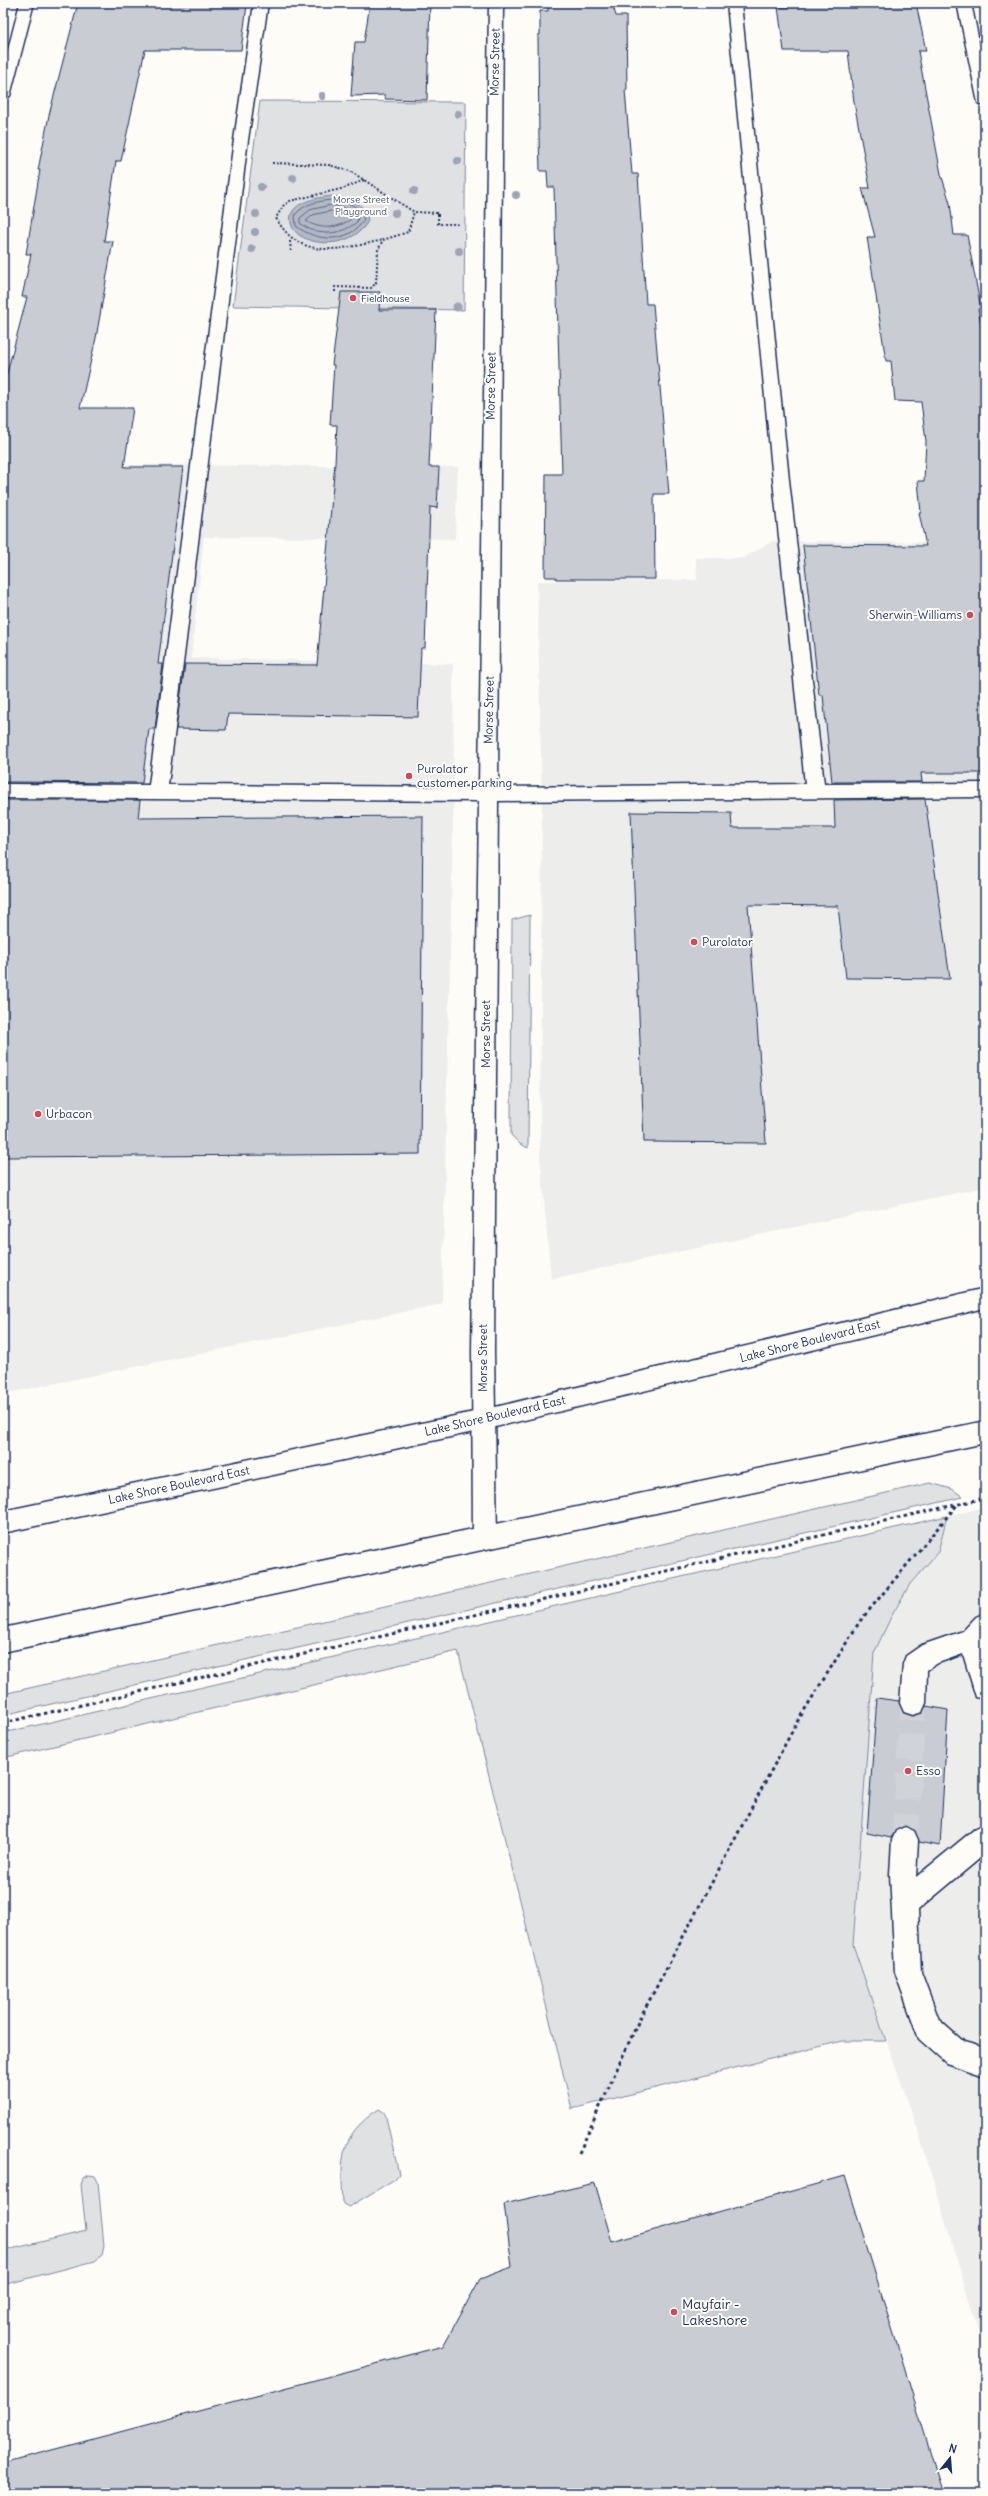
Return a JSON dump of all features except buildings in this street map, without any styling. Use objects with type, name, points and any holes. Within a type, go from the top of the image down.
[{"type":"main road","points":[[3,96],[27,3]]},
{"type":"main road","points":[[158,791],[237,174],[261,3]]},
{"type":"main road","name":"Morse Street","points":[[484,1538],[483,1420],[496,3]]},
{"type":"main road","points":[[734,3],[781,480],[814,791]]},
{"type":"main road","points":[[964,3],[985,104]]},
{"type":"main road","points":[[3,791],[488,793],[985,790]]},
{"type":"main road","name":"Lake Shore Boulevard East","points":[[3,1522],[483,1420],[985,1298]]},
{"type":"main road","points":[[3,1640],[985,1432]]},
{"type":"main road","points":[[913,1703],[915,1664],[931,1653],[978,1632],[985,1688]]},
{"type":"main road","points":[[905,1904],[983,1838]]},
{"type":"main road","points":[[905,1840],[903,1874],[908,1972],[929,2029],[956,2053],[985,2062]]},
{"type":"path","points":[[237,174],[255,175],[258,163],[307,163],[329,165],[350,171],[414,212],[438,213],[438,224],[461,224]]},
{"type":"path","points":[[364,180],[354,187],[306,197],[285,204],[276,218],[280,229],[290,241],[302,247],[328,248],[355,246],[383,240],[408,232],[414,212]]},
{"type":"path","points":[[370,292],[371,288],[376,283],[378,250],[383,240]]},
{"type":"path","points":[[290,241],[291,252]]},
{"type":"path","points":[[335,292],[335,287],[371,288]]},
{"type":"path","points":[[352,287],[352,292]]},
{"type":"path","points":[[3,1723],[985,1498]]},
{"type":"path","points":[[579,2153],[640,2018],[797,1722],[860,1621],[958,1505]]},
{"type":"shaded area","points":[[3,464],[458,467],[455,539],[204,537],[191,658],[453,664],[454,784],[442,1304],[3,1394]]},
{"type":"shaded area","points":[[773,541],[985,543],[985,1187],[551,1279],[540,1155],[542,804],[537,581],[697,580],[696,558],[743,558]]},
{"type":"shaded area","points":[[985,1507],[985,2353],[918,2130],[853,1945],[874,1653],[891,1617],[910,1584],[938,1552],[947,1516]]},
{"type":"green space","name":"Morse Street Playground","points":[[260,101],[466,102],[464,310],[233,306]]},
{"type":"green space","points":[[530,915],[528,1148],[520,1144],[511,1135],[512,920]]},
{"type":"green space","points":[[930,1483],[952,1489],[963,1497],[3,1715],[3,1694]]},
{"type":"green space","points":[[947,1516],[938,1552],[910,1584],[891,1617],[874,1653],[853,1945],[886,2041],[842,2041],[572,2109],[458,1651],[3,1758],[3,1733]]},
{"type":"green space","points":[[379,2109],[385,2113],[399,2174],[395,2179],[349,2207],[343,2204],[342,2174],[345,2150],[349,2139],[356,2129]]},
{"type":"green space","points":[[89,2175],[95,2176],[98,2182],[104,2246],[102,2255],[95,2261],[3,2285],[3,2251],[86,2231],[81,2185],[83,2178]]},
{"type":"water","points":[[333,196],[356,202],[364,210],[368,221],[362,229],[355,235],[346,239],[327,243],[317,242],[296,233],[291,223],[291,216],[293,210],[298,205],[312,199]]},
{"type":"tunnel","points":[[905,1840],[913,1703]]},
{"type":"place","name":"Fieldhouse","points":[[353,298]]},
{"type":"place","name":"Sherwin-Williams","points":[[970,615]]},
{"type":"place","name":"Purolator customer parking","points":[[409,776]]},
{"type":"place","name":"Purolator","points":[[694,942]]},
{"type":"place","name":"Urbacon","points":[[38,1114]]},
{"type":"place","name":"Esso","points":[[908,1771]]},
{"type":"place","name":"Mayfair - Lakeshore","points":[[674,2312]]}]
